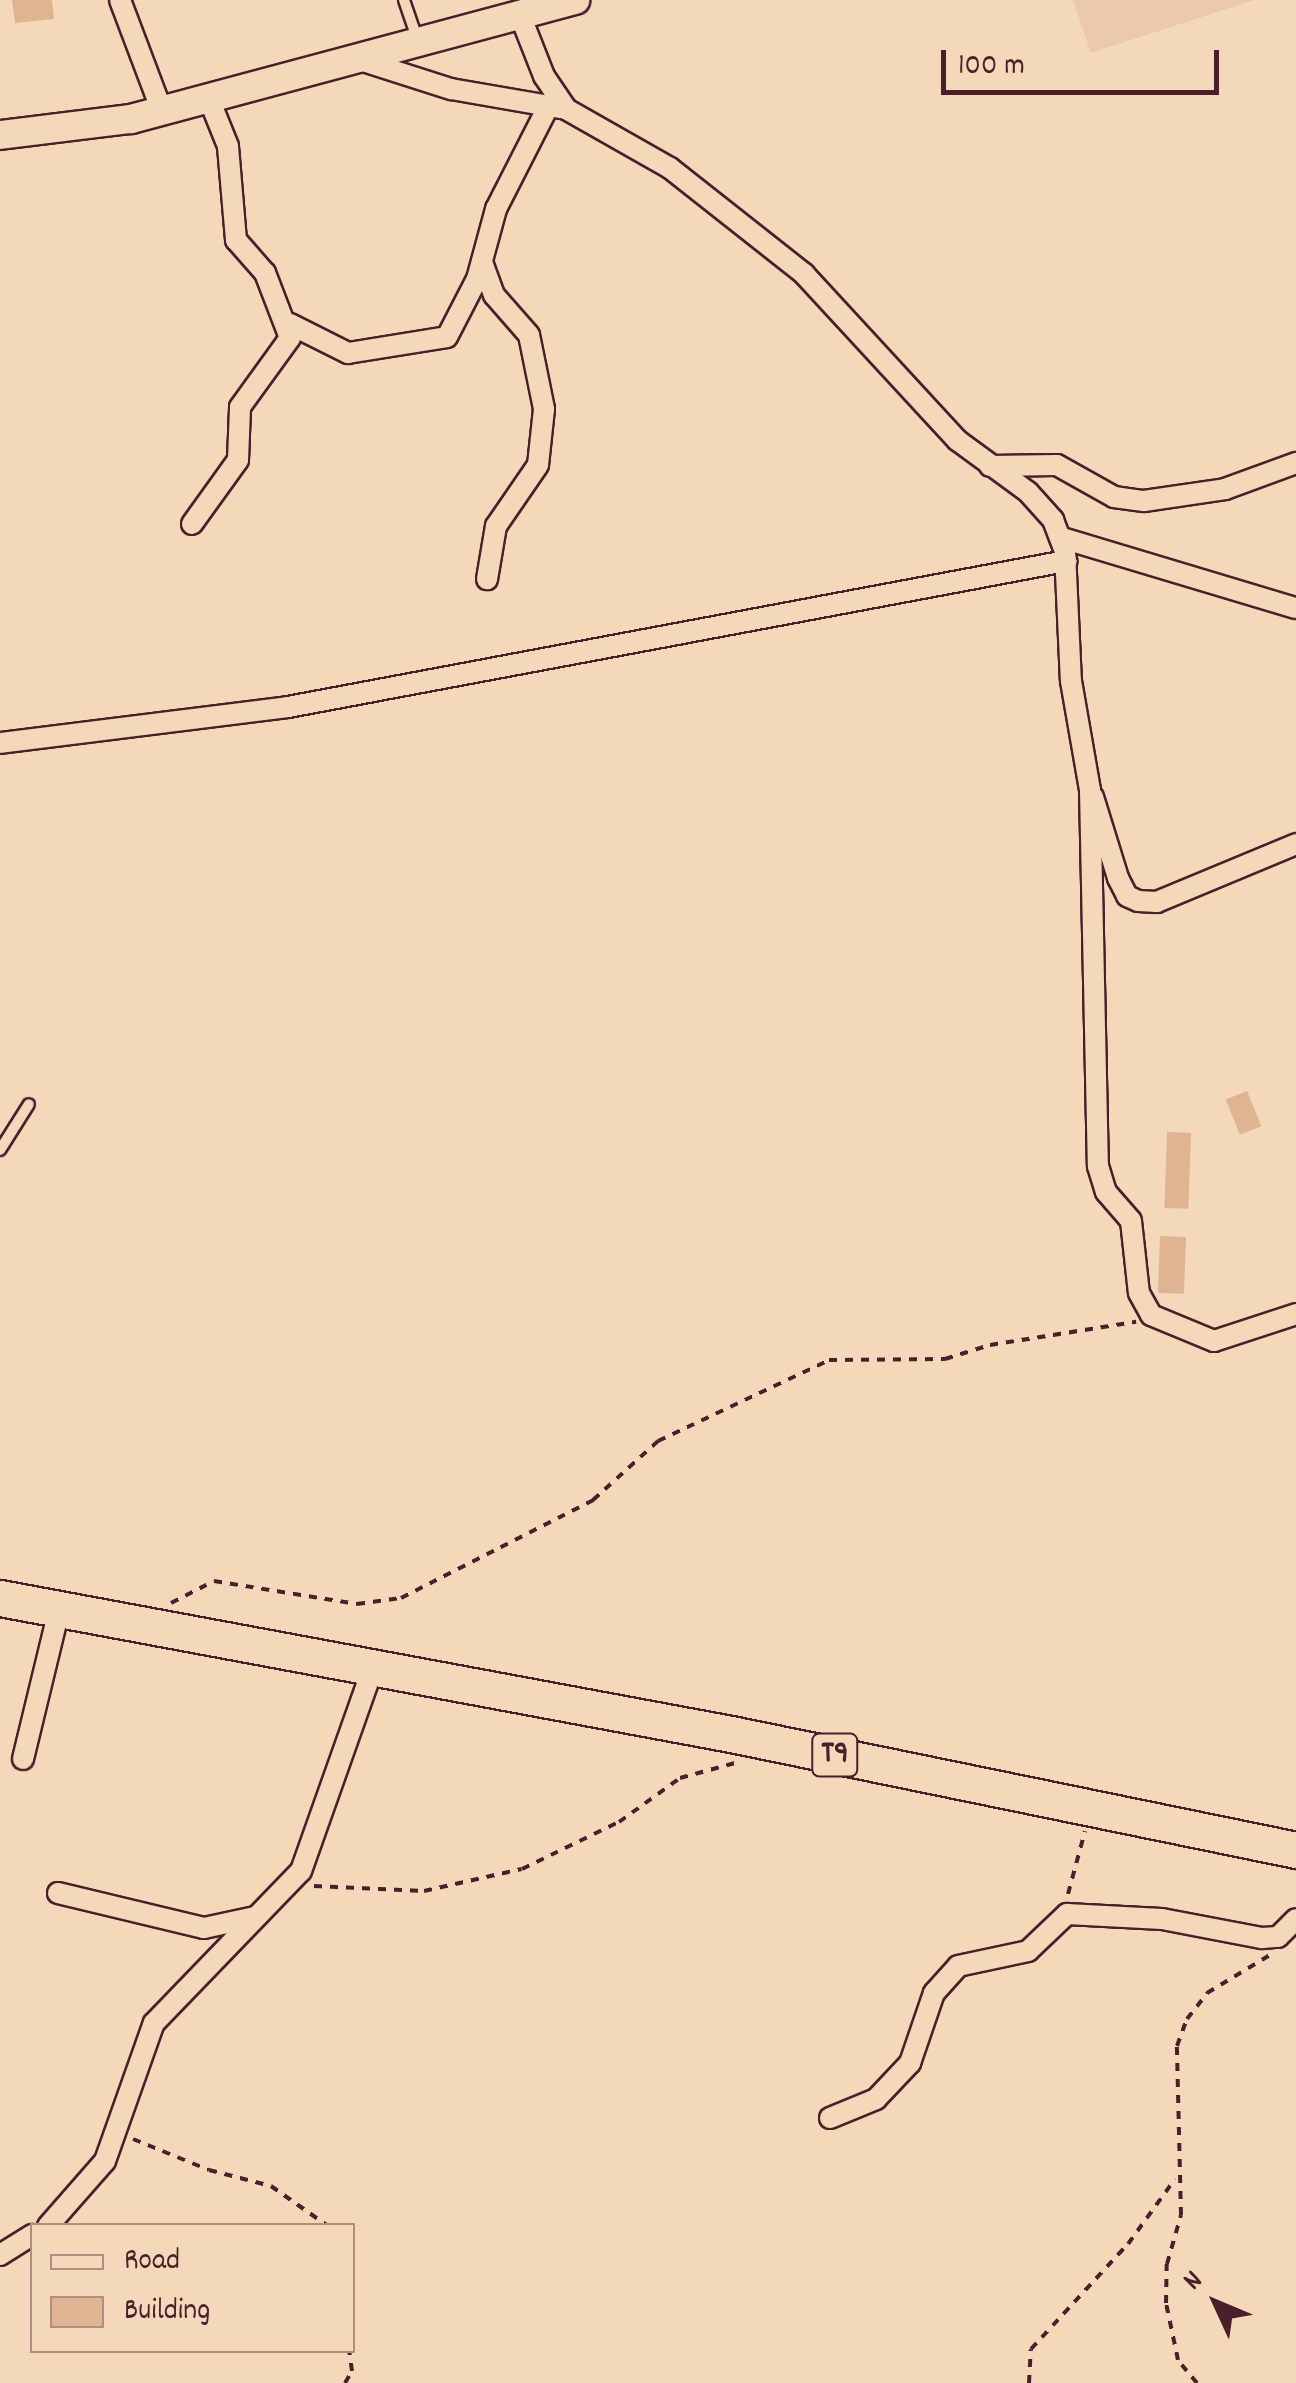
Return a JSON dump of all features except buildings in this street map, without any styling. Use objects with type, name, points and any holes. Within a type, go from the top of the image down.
[{"type":"highway","name":"T9","points":[[0,1598],[780,1744],[1296,1850]]},
{"type":"main road","points":[[0,135],[162,111],[575,0]]},
{"type":"street","points":[[120,0],[162,111]]},
{"type":"street","points":[[520,15],[558,107]]},
{"type":"street","points":[[360,60],[452,89],[558,107],[670,168],[804,274],[957,440],[1028,492],[1062,538],[1066,561],[1071,681],[1090,790],[1098,1166],[1106,1192],[1131,1221],[1141,1302],[1157,1318],[1214,1342],[1296,1314]]},
{"type":"street","points":[[209,99],[228,146],[236,240],[259,262],[290,324],[348,354],[447,337],[482,262],[496,209],[558,107]]},
{"type":"street","points":[[482,262],[494,296],[529,335],[544,409],[538,466],[496,526],[487,579]]},
{"type":"street","points":[[192,524],[238,460],[240,407],[281,354],[290,324]]},
{"type":"street","points":[[990,466],[1057,466],[1114,497],[1144,501],[1226,489],[1296,463]]},
{"type":"street","points":[[1062,538],[1296,608]]},
{"type":"street","points":[[0,743],[288,708],[1066,561]]},
{"type":"street","points":[[1090,790],[1103,815],[1118,878],[1126,896],[1138,902],[1157,902],[1296,844]]},
{"type":"street","points":[[23,1759],[60,1610]]},
{"type":"street","points":[[51,2223],[90,2184],[118,2127],[154,2023],[290,1884],[314,1840],[373,1668]]},
{"type":"street","points":[[58,1893],[204,1928],[262,1915]]},
{"type":"street","points":[[830,2118],[876,2099],[910,2064],[934,1994],[958,1966],[1028,1952],[1066,1914],[1162,1919],[1262,1938],[1291,1924]]},
{"type":"street","points":[[0,2256],[30,2237]]},
{"type":"lane","points":[[404,0],[419,44]]},
{"type":"lane","points":[[0,1150],[29,1104]]},
{"type":"path","points":[[148,1628],[173,1600],[202,1583],[357,1604],[438,1584],[593,1500],[658,1440],[829,1360],[944,1360],[990,1344],[1157,1318]]},
{"type":"path","points":[[290,1884],[385,1894],[522,1868],[618,1822],[680,1778],[780,1744]]},
{"type":"path","points":[[1066,1914],[1085,1839],[1085,1806]]},
{"type":"path","points":[[1197,2383],[1178,2360],[1168,2325],[1167,2264],[1181,2215],[1175,2179],[1175,2061],[1187,2019],[1224,1980],[1266,1960],[1291,1924]]},
{"type":"path","points":[[118,2127],[186,2162],[271,2186],[324,2223]]},
{"type":"path","points":[[1029,2383],[1032,2349],[1128,2244],[1175,2179]]},
{"type":"path","points":[[345,2383],[352,2370],[349,2353]]},
{"type":"shaded area","points":[[1073,0],[1254,0],[1091,53]]}]
